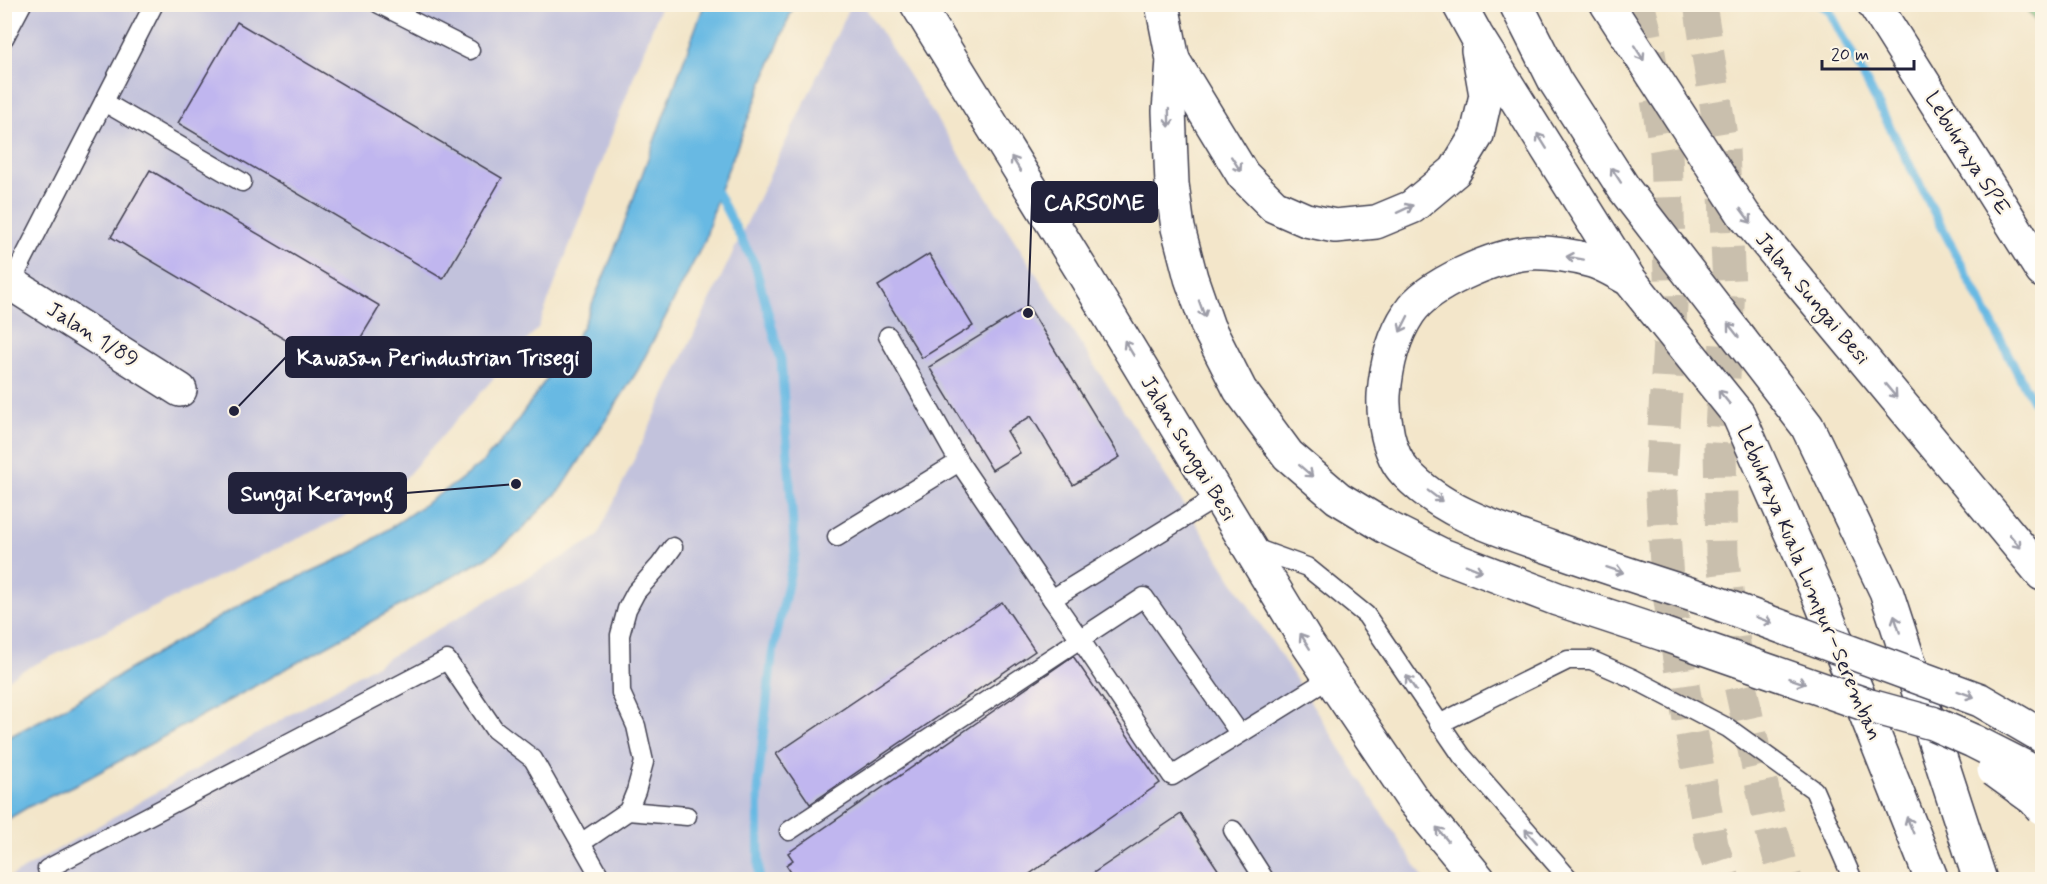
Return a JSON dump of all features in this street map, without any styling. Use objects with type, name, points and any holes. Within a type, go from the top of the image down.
[{"type":"main road","name":"Jalan Sungai Besi","points":[[917,4],[1084,274],[1306,643],[1413,800],[1479,879]]},
{"type":"main road","points":[[1162,4],[1173,60],[1169,111],[1172,180],[1178,228],[1191,278],[1208,327],[1240,390],[1288,455],[1338,498],[1386,527],[1442,555],[1557,599],[1870,706],[1932,723],[1983,745],[2043,776]]},
{"type":"main road","name":"Lebuhraya Kuala Lumpur–Seremban","points":[[1460,4],[1476,35],[1629,279],[1738,414],[1818,594],[1932,879]]},
{"type":"main road","points":[[1516,4],[1555,81],[1625,190],[1807,426],[1886,591],[1980,879]]},
{"type":"main road","name":"Jalan Sungai Besi","points":[[1607,4],[1744,215],[2043,574]]},
{"type":"main road","name":"Lebuhraya SPE","points":[[1874,4],[2043,272]]},
{"type":"main road","name":"Lebuhraya SPE","points":[[1900,4],[2043,230]]},
{"type":"main road","points":[[1173,60],[1243,175],[1274,206],[1306,220],[1335,226],[1376,222],[1412,207],[1455,171],[1477,135],[1486,95],[1476,35]]},
{"type":"main road","points":[[1629,279],[1593,261],[1528,253],[1498,260],[1466,272],[1432,290],[1410,312],[1396,338],[1386,372],[1384,408],[1390,444],[1404,471],[1439,501],[1482,524],[1709,600],[1980,699],[2043,736]]},
{"type":"main road","name":"Jalan 1/89","points":[[8,281],[180,390]]},
{"type":"main road","points":[[1870,706],[1960,750],[2006,777],[2043,808]]},
{"type":"lane","points":[[4,38],[22,4]]},
{"type":"lane","points":[[8,281],[154,4]]},
{"type":"lane","points":[[379,4],[470,50]]},
{"type":"lane","points":[[104,102],[242,182]]},
{"type":"lane","points":[[888,336],[959,462],[1172,776],[1330,678]]},
{"type":"lane","points":[[837,537],[959,462]]},
{"type":"lane","points":[[1052,599],[1218,496]]},
{"type":"lane","points":[[1248,546],[1307,567],[1366,615],[1462,756],[1570,879]]},
{"type":"lane","points":[[581,843],[628,811],[636,792],[644,762],[636,726],[621,693],[620,635],[627,609],[636,592],[673,547]]},
{"type":"lane","points":[[789,831],[1144,597],[1240,734]]},
{"type":"lane","points":[[47,869],[447,660],[494,729],[533,759],[602,879]]},
{"type":"lane","points":[[1439,723],[1568,660],[1590,660],[1632,678],[1728,728],[1814,790],[1853,879]]},
{"type":"lane","points":[[628,811],[687,816]]},
{"type":"lane","points":[[1233,830],[1265,879]]},
{"type":"shaded area","points":[[863,4],[1424,879],[5,880],[597,537],[851,5]]},
{"type":"shaded area","points":[[5,5],[661,5],[538,328],[391,494],[19,672],[5,682]]},
{"type":"green space","points":[[2025,5],[2042,5],[2042,32]]},
{"type":"water","points":[[704,5],[794,5],[718,194],[705,240],[638,370],[562,488],[513,538],[488,557],[87,779],[28,807],[5,821],[5,739],[60,710],[245,602],[356,551],[456,483],[484,461],[509,433],[582,328],[613,254]]},
{"type":"building","points":[[237,22],[502,178],[443,279],[178,123]]},
{"type":"building","points":[[150,170],[380,306],[340,372],[111,237]]},
{"type":"building","points":[[929,254],[973,326],[922,358],[878,286]]},
{"type":"building","points":[[1028,306],[1120,457],[1073,485],[1031,416],[1007,431],[1020,453],[992,470],[929,367]]},
{"type":"building","points":[[1002,602],[1035,651],[810,804],[776,754]]},
{"type":"building","points":[[1073,656],[1160,783],[1021,880],[803,880],[799,874],[794,877],[786,865],[793,860],[788,853]]},
{"type":"building","points":[[1181,814],[1225,880],[1083,880]]},
{"type":"waterway","points":[[1820,4],[1829,10],[2042,416]]},
{"type":"waterway","points":[[712,187],[718,194],[755,265],[781,360],[795,553],[772,655],[758,783],[759,880]]},
{"type":"tunnel","points":[[1638,4],[1645,30],[1666,152],[1671,306],[1661,479],[1667,581],[1683,686],[1712,845],[1724,880]]},
{"type":"tunnel","points":[[1700,4],[1723,149],[1729,288],[1720,447],[1722,554],[1739,680],[1772,832],[1786,880]]},
{"type":"place","name":"CARSOME","points":[[1028,313]]},
{"type":"place","name":"Kawasan Perindustrian Trisegi","points":[[234,411]]},
{"type":"place","name":"Sungai Kerayong","points":[[516,484]]}]
